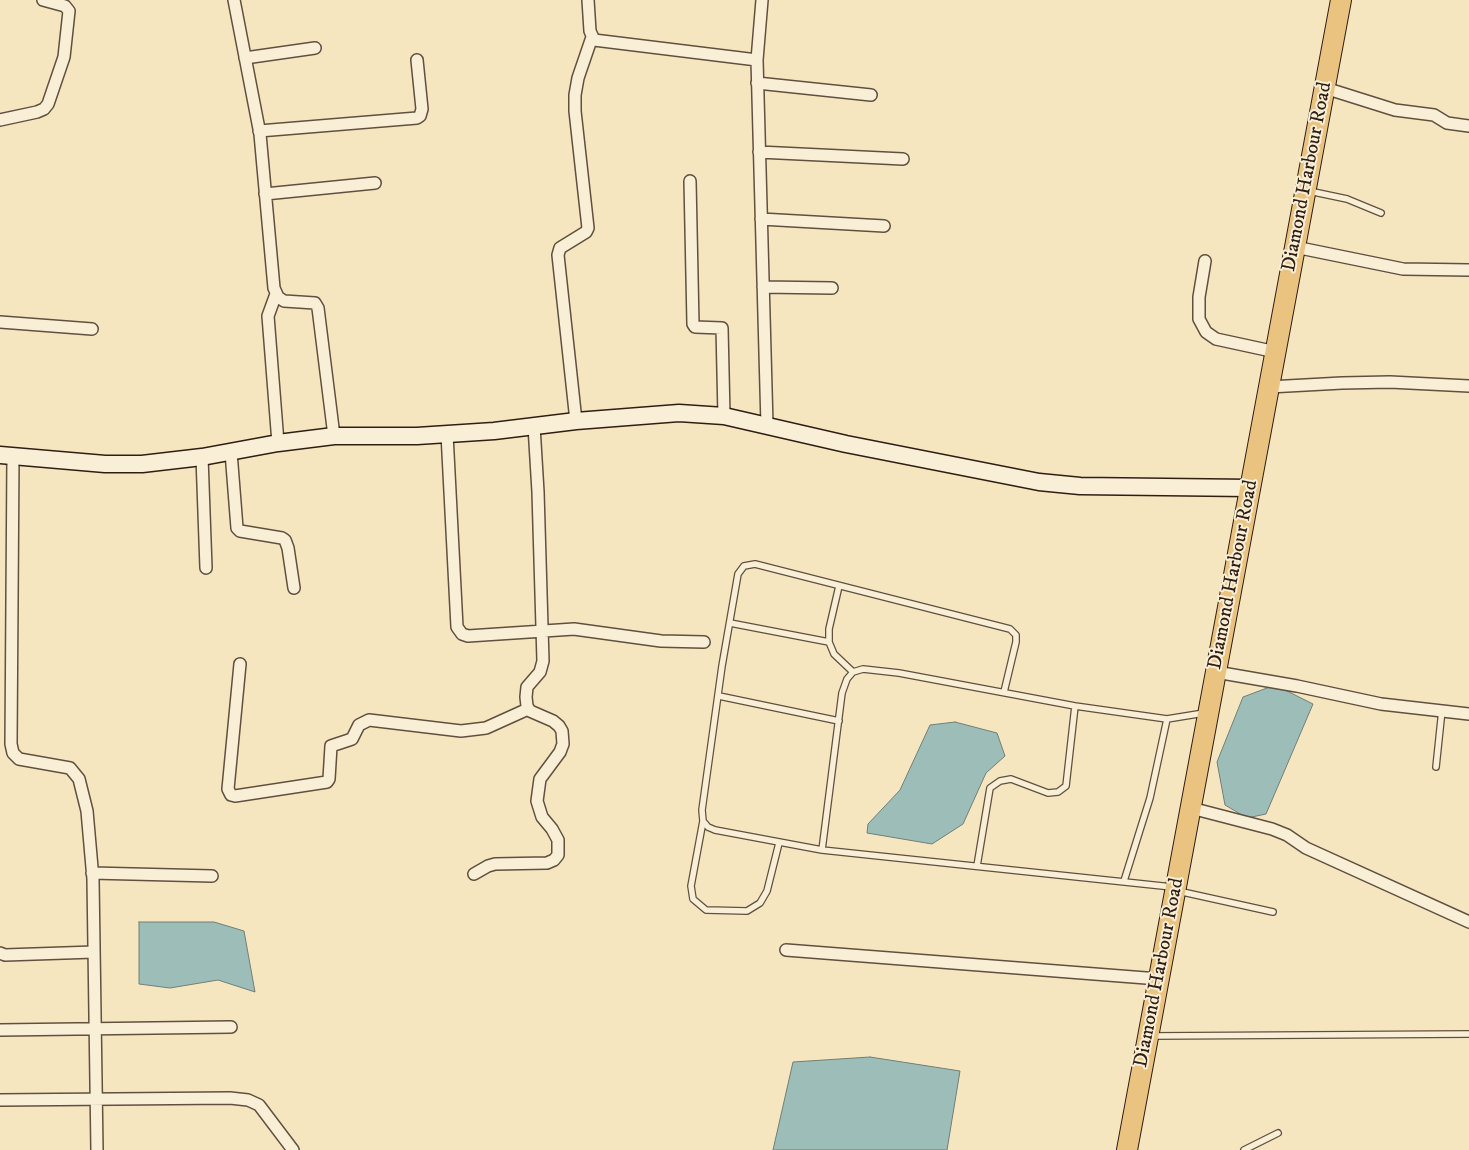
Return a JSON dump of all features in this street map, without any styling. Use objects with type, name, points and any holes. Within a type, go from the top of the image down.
[{"type":"highway","name":"Diamond Harbour Road","points":[[1128,1150],[1341,0]]},
{"type":"main road","points":[[7,455],[105,464],[142,464],[202,457],[278,443],[334,436],[417,436],[494,431],[576,421],[679,413],[724,416],[846,444],[1039,482],[1090,486],[1250,488]]},
{"type":"street","points":[[0,120],[37,112],[44,109],[48,104],[64,57],[69,11],[65,6],[44,0]]},
{"type":"street","points":[[234,0],[259,131],[274,288],[276,294],[284,301],[315,303],[318,308],[334,436]]},
{"type":"street","points":[[588,0],[590,31],[594,40],[757,60]]},
{"type":"street","points":[[762,0],[756,83],[768,426]]},
{"type":"street","points":[[576,421],[558,255],[560,248],[586,232],[588,228],[574,111],[578,78],[592,37]]},
{"type":"street","points":[[246,58],[315,48]]},
{"type":"street","points":[[259,131],[418,118],[422,109],[417,60]]},
{"type":"street","points":[[756,83],[871,94]]},
{"type":"street","points":[[1325,88],[1395,110],[1434,115],[1447,123],[1469,126]]},
{"type":"street","points":[[759,152],[902,159]]},
{"type":"street","points":[[690,181],[693,324],[695,327],[721,327],[722,329],[724,416]]},
{"type":"street","points":[[265,194],[376,183]]},
{"type":"street","points":[[762,219],[884,226]]},
{"type":"street","points":[[1295,247],[1403,269],[1469,270]]},
{"type":"street","points":[[1204,261],[1199,297],[1199,319],[1206,332],[1216,339],[1276,352]]},
{"type":"street","points":[[763,287],[832,288]]},
{"type":"street","points":[[276,294],[268,316],[278,443]]},
{"type":"street","points":[[0,322],[92,329]]},
{"type":"street","points":[[1269,387],[1390,382],[1469,386]]},
{"type":"street","points":[[528,709],[527,687],[542,667],[538,492],[534,426]]},
{"type":"street","points":[[447,434],[457,627],[459,632],[468,636],[574,629],[661,641],[704,642]]},
{"type":"street","points":[[231,452],[237,528],[240,531],[285,540],[294,588]]},
{"type":"street","points":[[7,455],[11,744],[13,754],[19,759],[70,768],[79,779],[87,811],[92,873],[97,1150]]},
{"type":"street","points":[[202,457],[206,568]]},
{"type":"street","points":[[240,664],[228,789],[229,793],[233,796],[327,782],[329,779],[331,746],[352,739],[359,725],[369,720],[461,731],[490,726],[528,709],[559,726],[562,731],[563,744],[560,752],[540,779],[537,801],[542,816],[558,840],[558,855],[554,860],[547,862],[495,864],[474,874]]},
{"type":"street","points":[[1216,672],[1297,686],[1381,704],[1469,714]]},
{"type":"street","points":[[1191,808],[1272,829],[1287,835],[1306,848],[1469,922]]},
{"type":"street","points":[[92,873],[212,876]]},
{"type":"street","points":[[786,950],[1159,979]]},
{"type":"street","points":[[0,953],[4,955],[94,952]]},
{"type":"street","points":[[0,1030],[230,1027]]},
{"type":"street","points":[[0,1100],[96,1098],[230,1098],[248,1100],[259,1105],[293,1150]]},
{"type":"lane","points":[[1306,191],[1347,199],[1381,213]]},
{"type":"lane","points":[[779,843],[767,891],[760,903],[747,910],[706,910],[694,899],[691,886],[703,821],[702,810],[722,666],[738,574],[744,566],[755,564],[1010,629],[1016,634],[1016,642],[1004,692]]},
{"type":"lane","points":[[840,586],[829,629],[829,642],[834,654],[853,672]]},
{"type":"lane","points":[[730,623],[829,642]]},
{"type":"lane","points":[[822,850],[842,693],[847,679],[853,672],[863,669],[899,673],[1075,706],[1167,719],[1208,712]]},
{"type":"lane","points":[[719,696],[839,721]]},
{"type":"lane","points":[[977,866],[990,788],[1000,781],[1011,779],[1048,793],[1058,792],[1066,786],[1075,706]]},
{"type":"lane","points":[[1436,768],[1442,710]]},
{"type":"lane","points":[[1124,881],[1150,798],[1167,719]]},
{"type":"lane","points":[[703,821],[714,830],[822,850],[1124,881],[1176,889],[1273,912]]},
{"type":"lane","points":[[1148,1036],[1469,1034]]},
{"type":"lane","points":[[1244,1150],[1278,1133]]},
{"type":"water","points":[[1275,685],[1313,704],[1266,814],[1247,818],[1225,805],[1217,762],[1243,697]]},
{"type":"water","points":[[955,722],[997,733],[1005,756],[986,773],[963,824],[932,844],[867,833],[868,824],[900,790],[930,725]]},
{"type":"water","points":[[139,922],[214,922],[244,931],[255,992],[218,980],[170,988],[139,984]]},
{"type":"water","points":[[870,1057],[960,1071],[947,1150],[773,1150],[793,1062]]}]
